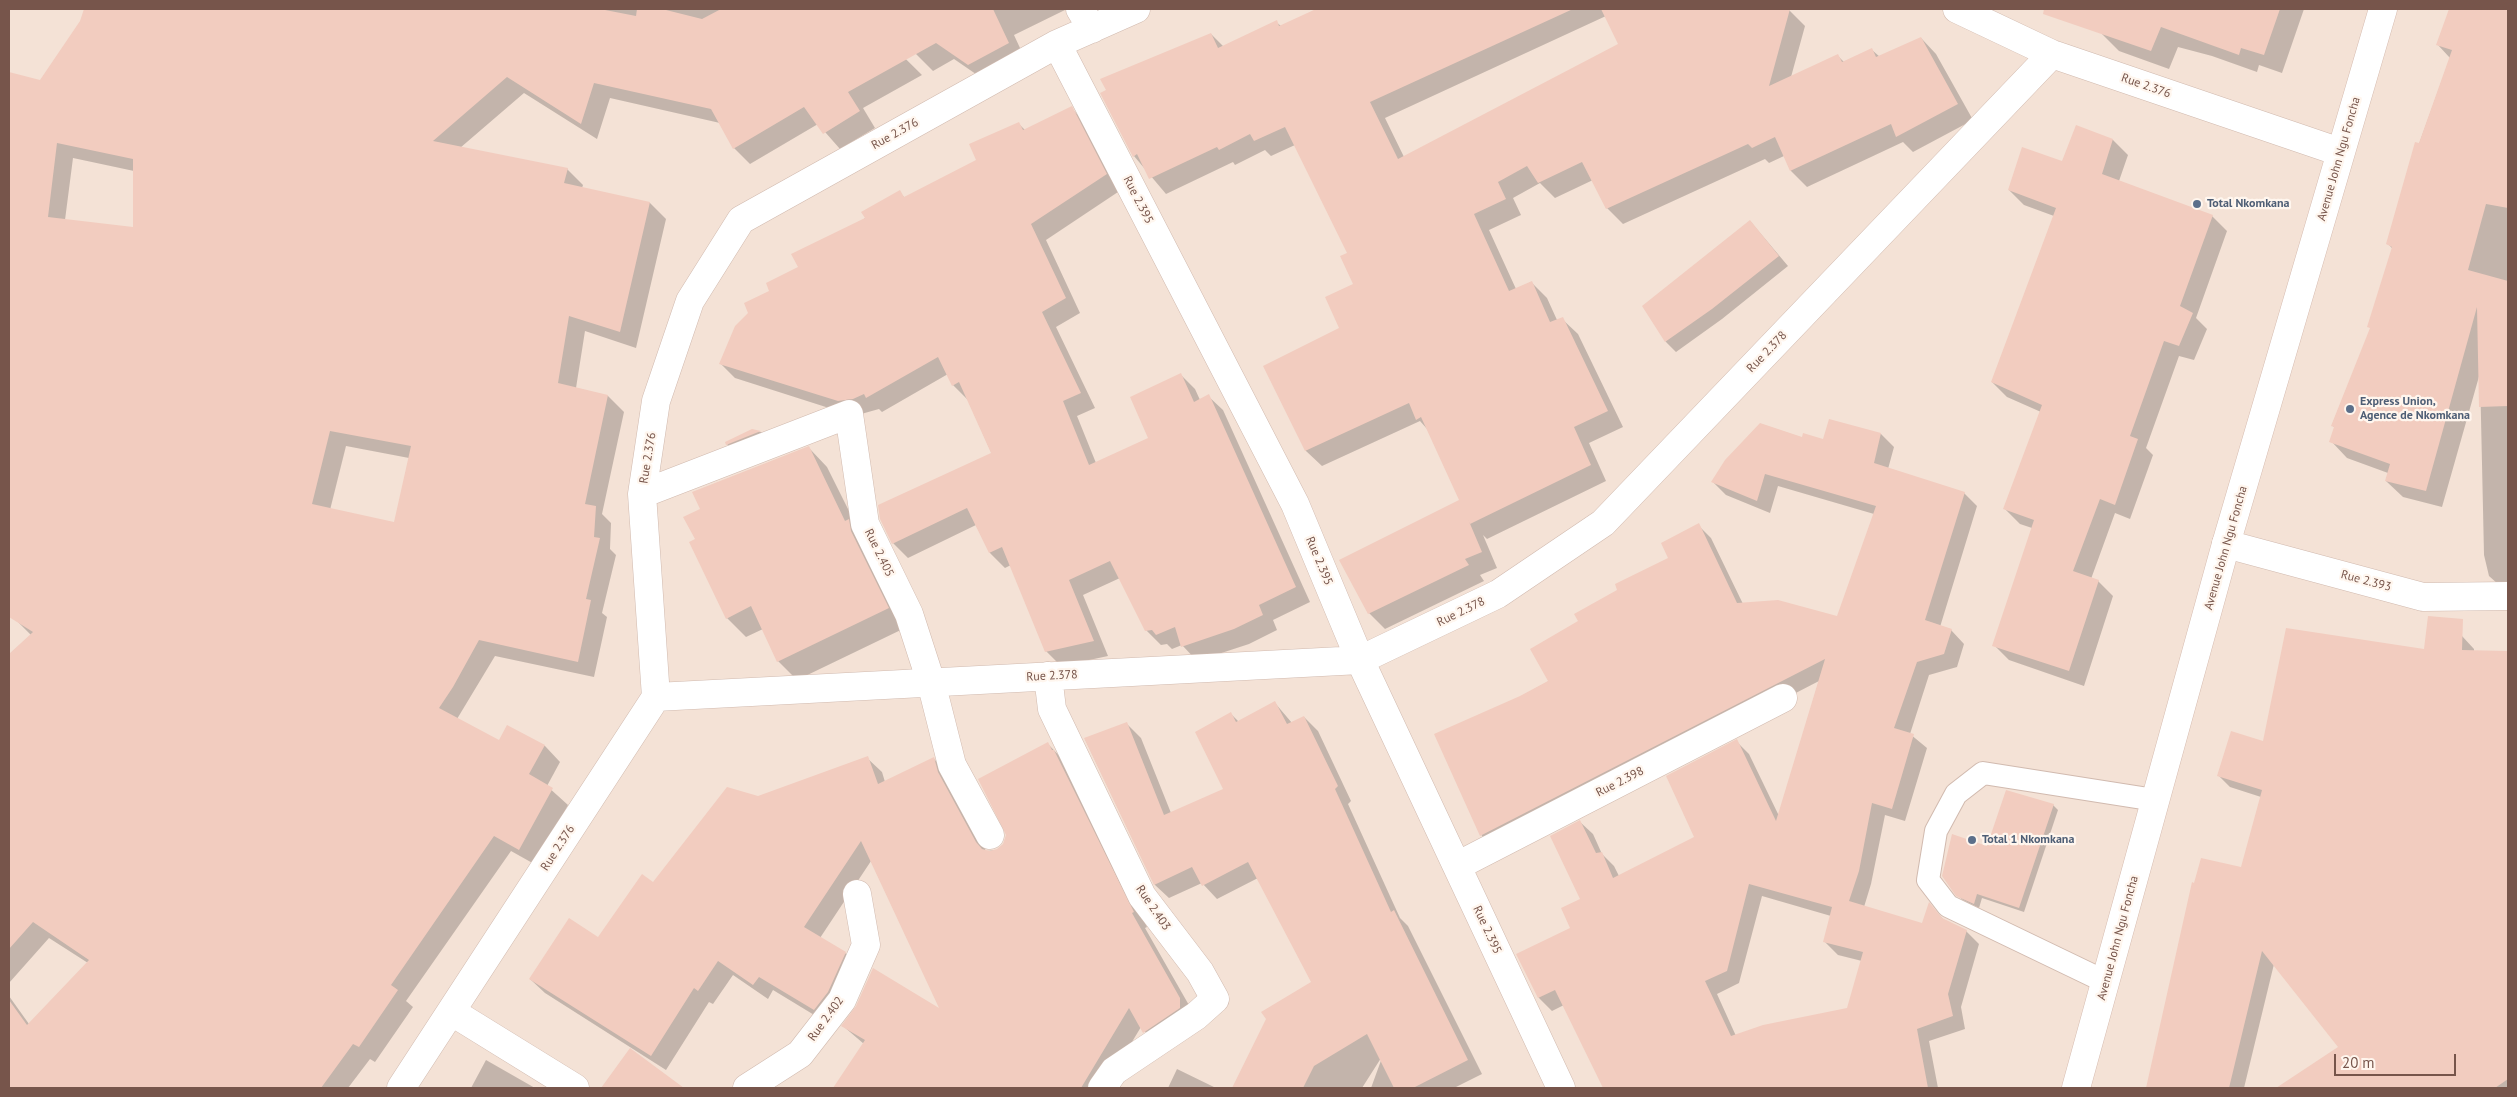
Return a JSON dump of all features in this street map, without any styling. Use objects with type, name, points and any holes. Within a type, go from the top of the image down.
[{"type":"street","name":"Rue 2.376","points":[[401,1088],[656,697],[642,494],[656,401],[690,301],[741,220],[1057,44],[1086,19],[1136,9]]},
{"type":"street","name":"Rue 2.376","points":[[1957,9],[2052,54],[2340,152]]},
{"type":"street","name":"Avenue John Ngu Foncha","points":[[2076,1088],[2226,544],[2383,9]]},
{"type":"street","name":"Rue 2.395","points":[[1057,44],[1295,504],[1360,660],[1561,1088]]},
{"type":"street","name":"Rue 2.378","points":[[656,697],[1360,660],[1498,594],[1603,523],[2052,54]]},
{"type":"street","name":"Rue 2.405","points":[[642,494],[849,414],[865,524],[909,614],[931,682],[952,764],[990,835]]},
{"type":"street","name":"Rue 2.393","points":[[2226,544],[2424,597],[2508,596]]},
{"type":"street","name":"Rue 2.403","points":[[1048,676],[1052,709],[1142,896],[1200,972],[1215,999],[1196,1016],[1114,1071],[1102,1088]]},
{"type":"street","name":"Rue 2.398","points":[[1457,866],[1783,698]]},
{"type":"street","name":"Rue 2.402","points":[[748,1088],[800,1054],[842,1000],[866,945],[857,894]]},
{"type":"street","points":[[452,1012],[575,1088]]},
{"type":"lane","points":[[2106,982],[1948,906],[1928,880],[1936,831],[1956,794],[1983,773],[2156,800]]},
{"type":"shaded area","points":[[9,9],[2508,9],[2508,1088],[9,1088]]},
{"type":"building","points":[[84,9],[600,9],[636,16],[637,9],[662,9],[702,19],[721,9],[993,9],[1009,43],[968,65],[936,43],[848,92],[860,111],[823,134],[804,107],[733,149],[711,109],[594,83],[581,124],[507,77],[433,141],[568,168],[564,183],[650,202],[620,332],[569,316],[558,383],[608,395],[585,504],[596,506],[594,537],[600,538],[586,599],[591,600],[578,662],[479,640],[439,708],[499,740],[507,725],[545,745],[529,774],[553,788],[519,850],[494,836],[391,985],[398,990],[359,1047],[353,1044],[321,1088],[9,1088],[9,1000],[27,1025],[89,960],[33,922],[9,949],[9,654],[33,632],[9,617],[9,72],[40,80],[80,21]],"holes":[[[57,143],[133,159],[133,227],[48,217]],[[330,431],[411,446],[394,522],[312,504]]]},
{"type":"building","points":[[1316,9],[1573,9],[1370,102],[1398,159],[1618,44],[1601,9],[1790,9],[1769,86],[1838,54],[1842,62],[1872,48],[1876,57],[1921,37],[1958,104],[1896,137],[1891,124],[1790,171],[1775,137],[1752,148],[1748,144],[1606,209],[1582,162],[1538,183],[1527,166],[1498,182],[1506,199],[1474,214],[1509,291],[1532,281],[1550,322],[1563,317],[1608,411],[1574,427],[1591,465],[1470,524],[1482,552],[1465,559],[1469,565],[1368,614],[1339,560],[1459,500],[1421,417],[1416,420],[1409,403],[1305,451],[1263,366],[1339,328],[1325,297],[1353,284],[1340,256],[1347,253],[1285,127],[1254,141],[1250,134],[1219,150],[1217,147],[1149,179],[1137,154],[1133,157],[1100,93],[1106,90],[1100,79],[1211,33],[1218,48],[1277,20],[1279,26]]},
{"type":"building","points":[[2044,9],[2280,9],[2264,55],[2241,48],[2239,55],[2161,27],[2151,51],[2043,14]]},
{"type":"building","points":[[2449,9],[2508,9],[2508,208],[2486,204],[2468,270],[2508,281],[2508,406],[2479,407],[2477,307],[2426,491],[2385,481],[2390,464],[2329,442],[2334,427],[2331,426],[2370,328],[2367,327],[2392,247],[2386,244],[2415,142],[2419,143],[2452,50],[2436,45]]},
{"type":"building","points":[[1072,106],[1107,174],[1031,224],[1066,298],[1042,312],[1081,393],[1063,401],[1089,465],[1148,438],[1130,397],[1181,373],[1194,402],[1209,394],[1296,587],[1259,605],[1263,615],[1234,629],[1181,647],[1175,627],[1156,635],[1152,630],[1145,631],[1110,561],[1069,580],[1094,641],[1045,652],[1002,547],[989,553],[967,508],[892,544],[880,519],[878,505],[991,453],[959,382],[952,386],[938,357],[866,398],[864,394],[853,399],[838,401],[719,364],[735,326],[748,313],[744,303],[769,291],[766,283],[798,267],[791,254],[865,218],[861,212],[900,190],[904,197],[976,160],[969,144],[1019,122],[1023,130]]},
{"type":"building","points":[[2076,125],[2113,139],[2102,174],[2213,215],[2180,306],[2193,313],[2179,346],[2164,341],[2130,436],[2138,439],[2115,505],[2100,499],[2073,571],[2099,580],[2069,671],[1992,646],[2034,520],[2003,509],[2042,405],[1991,382],[2056,208],[2008,190],[2022,147],[2062,161]]},
{"type":"building","points":[[1750,220],[1779,256],[1712,309],[1665,342],[1642,306]]},
{"type":"building","points":[[1829,419],[1881,433],[1874,463],[1965,492],[1925,620],[1952,629],[1944,654],[1917,662],[1894,728],[1914,734],[1892,809],[1872,803],[1859,871],[1849,901],[1922,923],[1929,902],[1942,918],[1967,930],[1948,994],[1953,1016],[1917,1029],[1928,1088],[1603,1088],[1555,990],[1538,998],[1516,954],[1570,928],[1561,908],[1580,899],[1550,836],[1580,820],[1596,853],[1602,852],[1613,878],[1694,837],[1666,776],[1737,739],[1776,821],[1825,659],[1480,836],[1434,734],[1520,696],[1548,681],[1530,649],[1578,621],[1574,614],[1617,590],[1615,584],[1668,558],[1661,543],[1699,523],[1737,603],[1778,600],[1837,616],[1876,506],[1765,474],[1757,501],[1711,482],[1725,460],[1760,423],[1802,437],[1803,433],[1823,439]],"holes":[[[1749,884],[1832,907],[1823,942],[1863,952],[1847,1008],[1763,1025],[1731,1036],[1705,981],[1727,971]]]},
{"type":"building","points":[[752,429],[761,431],[726,445],[725,442]]},
{"type":"building","points":[[809,446],[845,521],[849,519],[851,531],[889,608],[777,662],[751,606],[726,619],[689,542],[695,539],[683,517],[700,509],[692,492]]},
{"type":"building","points":[[2428,616],[2463,619],[2462,650],[2508,651],[2508,1079],[2495,1088],[2276,1088],[2338,1047],[2262,951],[2229,1088],[2146,1088],[2192,882],[2194,883],[2201,858],[2241,867],[2262,790],[2217,776],[2231,731],[2263,741],[2286,628],[2424,649]]},
{"type":"building","points":[[1275,701],[1287,724],[1304,716],[1338,786],[1335,789],[1391,912],[1394,910],[1468,1060],[1413,1088],[1394,1088],[1367,1034],[1314,1066],[1303,1088],[1232,1088],[1266,1019],[1261,1012],[1311,982],[1248,862],[1202,886],[1192,867],[1154,885],[1084,738],[1127,722],[1164,815],[1223,789],[1195,732],[1231,712],[1236,722]]},
{"type":"building","points":[[1048,742],[1052,750],[1054,750],[1134,912],[1132,913],[1180,998],[1180,1008],[1143,1033],[1129,1008],[1081,1088],[833,1088],[865,1040],[841,1026],[856,1006],[873,968],[939,1008],[861,841],[804,927],[846,952],[828,992],[814,1010],[759,977],[753,985],[718,961],[698,991],[694,988],[651,1056],[529,979],[569,918],[598,937],[642,874],[653,882],[727,787],[758,796],[868,756],[878,784],[934,757],[938,772],[976,842],[982,849],[990,851],[997,849],[1003,844],[1006,835],[978,779]]},
{"type":"building","points":[[2006,790],[2054,804],[2019,908],[1977,894],[1974,904],[1956,896],[1942,876],[1952,834],[1987,846]]},
{"type":"building","points":[[630,1048],[684,1088],[601,1088]]},
{"type":"place","name":"Total Nkomkana","points":[[2197,204]]},
{"type":"place","name":"Express Union, Agence de Nkomkana","points":[[2350,409]]},
{"type":"place","name":"Total 1 Nkomkana","points":[[1972,840]]}]
